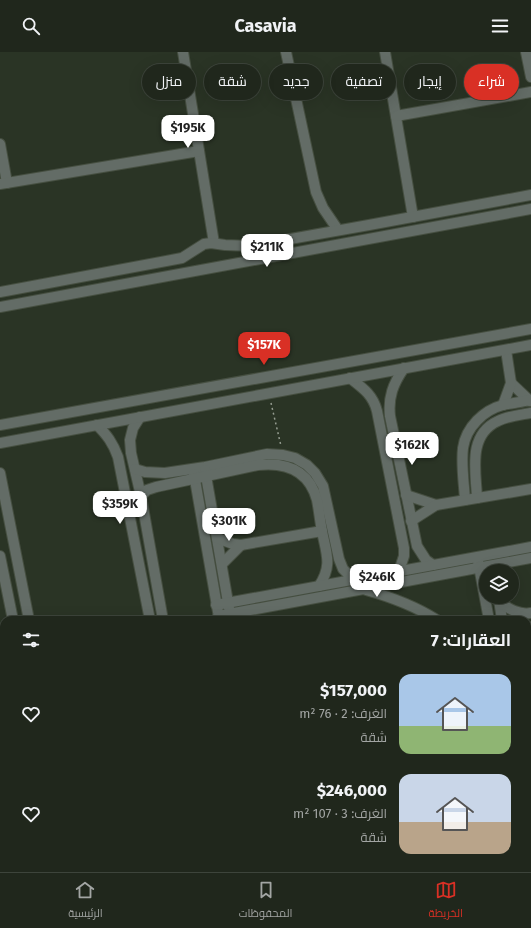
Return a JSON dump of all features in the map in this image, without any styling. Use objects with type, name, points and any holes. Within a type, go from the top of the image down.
[{"type":"street","points":[[183,52],[214,243]]},
{"type":"street","points":[[286,52],[316,192],[322,208],[338,230]]},
{"type":"street","points":[[385,52],[413,217]]},
{"type":"street","points":[[526,52],[531,76]]},
{"type":"street","points":[[396,116],[531,92]]},
{"type":"street","points":[[0,144],[4,184],[199,151]]},
{"type":"street","points":[[0,292],[182,258],[204,244],[214,243],[251,246],[531,195]]},
{"type":"street","points":[[0,307],[531,209]]},
{"type":"street","points":[[0,425],[531,329]]},
{"type":"street","points":[[0,443],[531,345]]},
{"type":"street","points":[[503,405],[511,383],[506,350]]},
{"type":"street","points":[[404,368],[392,389],[389,407],[415,538],[420,554],[432,565]]},
{"type":"street","points":[[350,378],[367,391],[375,403],[402,540],[404,556],[399,571]]},
{"type":"street","points":[[511,383],[530,400]]},
{"type":"street","points":[[465,500],[462,462],[463,446],[468,432],[478,419],[491,410],[503,405],[530,400]]},
{"type":"street","points":[[477,498],[475,450],[479,438],[487,428],[497,421],[531,413]]},
{"type":"street","points":[[140,417],[133,428],[130,440],[131,453],[141,496],[162,616]]},
{"type":"street","points":[[96,425],[110,439],[118,457],[149,616]]},
{"type":"street","points":[[118,457],[118,453],[123,448],[129,450],[131,453]]},
{"type":"street","points":[[206,472],[267,454],[283,455],[295,458],[307,465],[315,473],[323,486],[339,558],[343,569],[354,580]]},
{"type":"street","points":[[141,496],[148,490],[156,487],[194,474],[206,472],[272,464],[285,466],[296,471],[306,479],[317,500],[328,560],[326,574],[319,586]]},
{"type":"street","points":[[135,469],[145,472],[165,474],[194,474]]},
{"type":"street","points":[[206,472],[231,616]]},
{"type":"street","points":[[0,473],[28,616]]},
{"type":"street","points":[[194,474],[219,616]]},
{"type":"street","points":[[411,521],[436,505],[531,490]]},
{"type":"street","points":[[406,496],[436,505]]},
{"type":"street","points":[[217,538],[225,542],[242,545],[322,531]]},
{"type":"street","points":[[402,540],[415,538]]},
{"type":"street","points":[[222,564],[242,545]]},
{"type":"street","points":[[216,605],[531,547]]},
{"type":"street","points":[[491,554],[492,564]]},
{"type":"street","points":[[0,556],[12,616]]},
{"type":"street","points":[[236,616],[364,589],[479,568],[477,557]]},
{"type":"street","points":[[328,560],[331,564],[334,564],[339,558]]},
{"type":"street","points":[[508,564],[531,558]]},
{"type":"street","points":[[364,589],[388,596],[410,605],[430,616]]},
{"type":"street","points":[[486,604],[488,616]]},
{"type":"street","points":[[500,604],[501,616]]},
{"type":"street","points":[[503,604],[507,608],[516,612],[526,614],[531,613]]},
{"type":"path","points":[[269,393],[283,455]]}]
